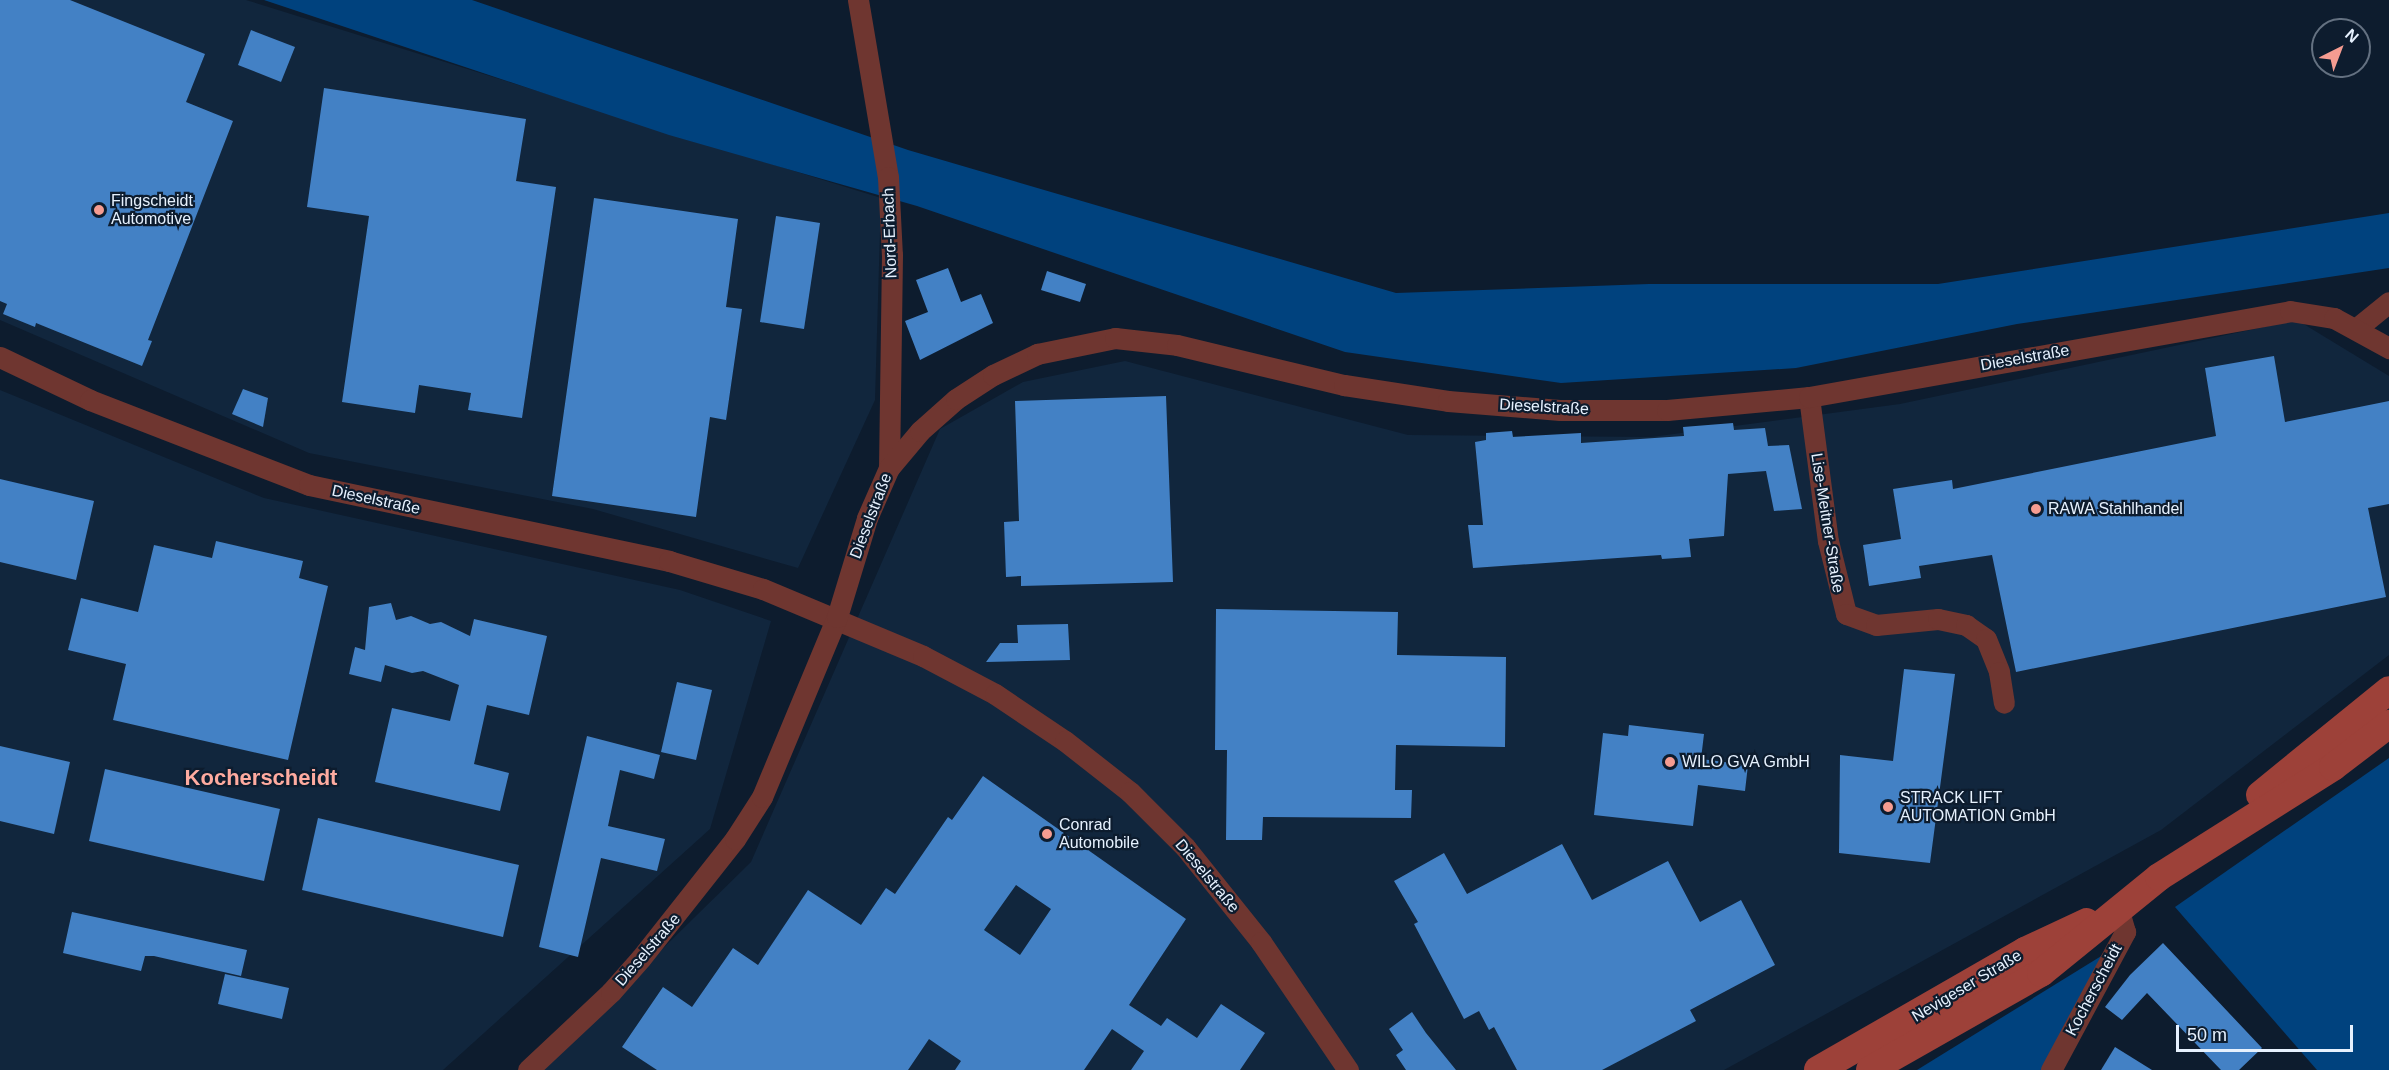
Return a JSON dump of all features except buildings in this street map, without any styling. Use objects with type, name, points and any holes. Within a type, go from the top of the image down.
[{"type":"main road","name":"Nevigeser Straße","points":[[2197,850],[2315,748],[2389,690]]},
{"type":"main road","name":"Nevigeser Straße","points":[[1870,1070],[2041,973],[2118,907],[2197,850],[2333,767],[2389,724]]},
{"type":"main road","name":"Nevigeser Straße","points":[[1818,1070],[2025,951],[2118,907]]},
{"type":"street","name":"Nord-Erbach","points":[[858,0],[888,177],[892,255],[889,468]]},
{"type":"street","points":[[2357,328],[2389,302]]},
{"type":"street","name":"Dieselstraße","points":[[528,1070],[611,992],[735,839],[762,797],[837,617],[867,518],[889,468],[921,430],[956,399],[993,375],[1037,354],[1115,338],[1177,345],[1344,385],[1448,401],[1560,410],[1667,410],[1809,397],[2278,312],[2319,314],[2357,328],[2389,348]]},
{"type":"street","name":"Dieselstraße","points":[[0,357],[90,399],[309,485],[669,561],[763,589],[837,617],[995,694],[1065,741],[1130,792],[1185,847],[1261,942],[1348,1070]]},
{"type":"street","name":"Lise-Meitner-Straße","points":[[1809,397],[1828,541],[1846,614],[1876,625],[1938,619],[1966,625],[1986,639],[1999,672],[2004,703]]},
{"type":"street","name":"Kocherscheidt","points":[[2051,1070],[2125,932],[2118,907]]},
{"type":"shaded area","points":[[0,0],[246,0],[881,198],[875,400],[798,568],[593,509],[309,453],[0,320]]},
{"type":"shaded area","points":[[264,0],[472,0],[908,150],[1396,293],[1649,284],[1938,284],[2389,213],[2389,268],[2017,324],[1796,368],[1561,383],[1345,352],[917,206],[669,135]]},
{"type":"shaded area","points":[[2297,320],[2389,376],[2389,655],[2161,830],[1724,1070],[539,1070],[751,862],[940,429],[1023,382],[1125,361],[1408,435],[1651,437],[1900,404]]},
{"type":"shaded area","points":[[0,390],[264,498],[680,590],[771,621],[710,829],[443,1070],[0,1070]]},
{"type":"shaded area","points":[[2389,758],[2389,1070],[2317,1070],[2175,907]]},
{"type":"shaded area","points":[[2111,950],[2051,1070],[1917,1070]]},
{"type":"place","name":"Fingscheidt Automotive","points":[[99,210]]},
{"type":"place","name":"RAWA Stahlhandel","points":[[2036,509]]},
{"type":"place","name":"WILO GVA GmbH","points":[[1670,762]]},
{"type":"place","name":"STRACK LIFT AUTOMATION GmbH","points":[[1888,807]]},
{"type":"place","name":"Conrad Automobile","points":[[1047,834]]},
{"type":"district","name":"Kocherscheidt","points":[[261,778]]}]
